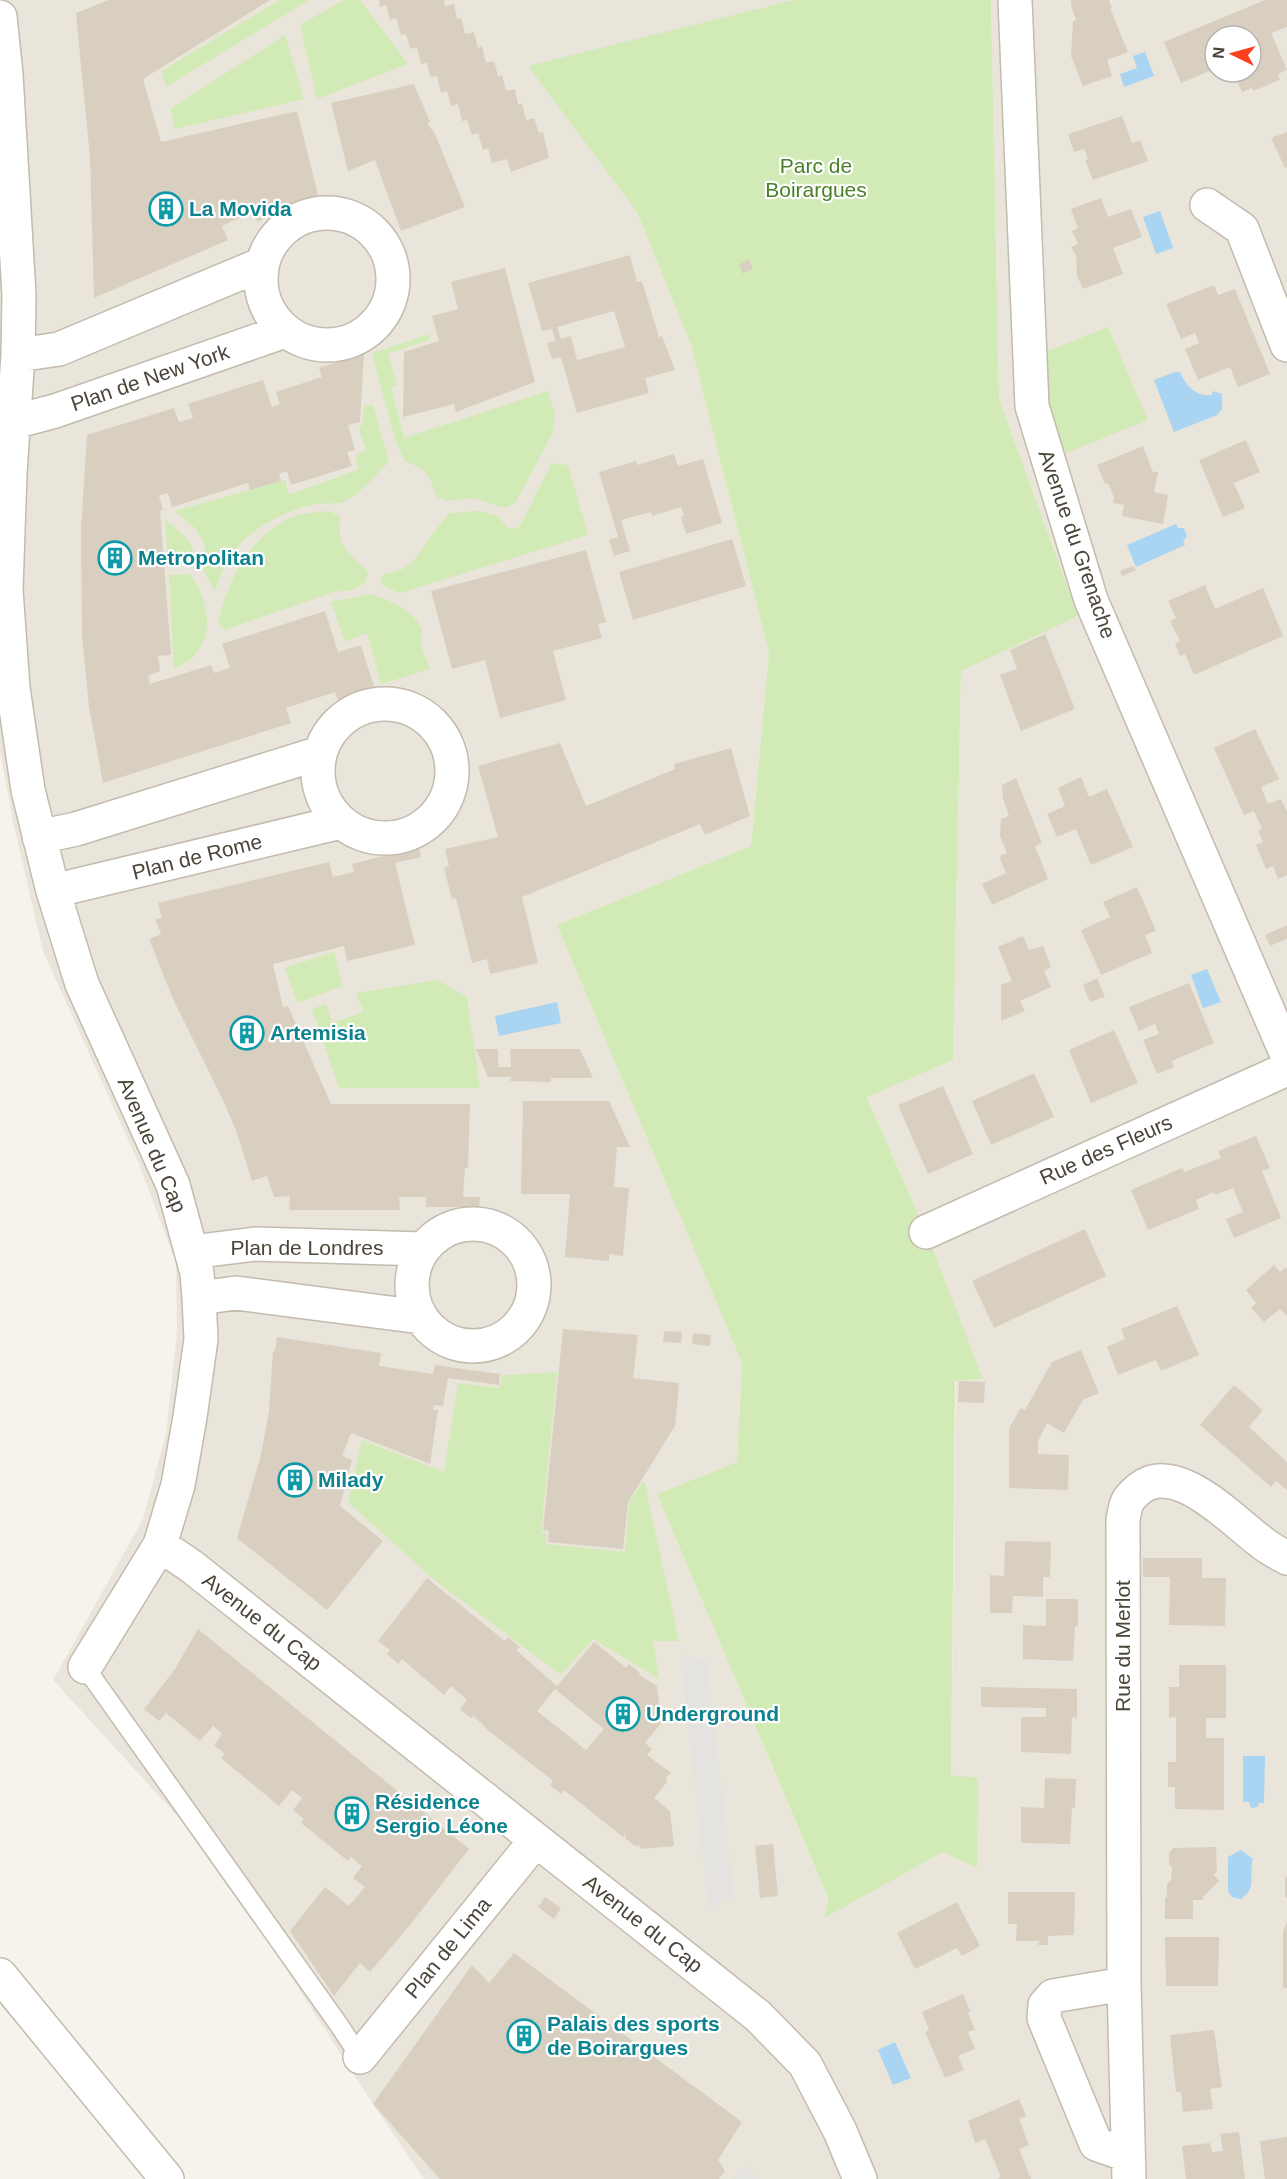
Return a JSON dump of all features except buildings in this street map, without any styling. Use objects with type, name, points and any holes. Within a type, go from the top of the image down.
[{"type":"street","name":"Avenue du Grenache","points":[[1015,0],[1032,406],[1091,600],[1287,1055]]},
{"type":"street","name":"Avenue du Cap","points":[[0,17],[17,241],[18,355],[10,473],[6,590],[13,688],[28,790],[54,891],[82,984],[173,1185],[198,1273],[201,1339],[178,1485],[160,1545],[191,1566],[758,2016],[805,2064],[840,2131],[860,2179]]},
{"type":"street","points":[[1207,205],[1242,229],[1287,345]]},
{"type":"street","points":[[332,212],[350,216],[367,226],[379,239],[388,255],[393,272],[392,289],[386,307],[376,323],[362,335],[331,345],[315,344],[285,331],[273,318],[265,302],[261,277],[262,264],[269,247],[280,231],[295,220],[313,214],[332,212]]},
{"type":"street","points":[[18,355],[58,349],[262,264]]},
{"type":"street","name":"Plan de New York","points":[[14,422],[55,411],[285,331]]},
{"type":"street","points":[[379,704],[399,705],[418,712],[431,722],[441,734],[449,751],[452,769],[449,790],[440,809],[425,824],[405,834],[383,838],[361,833],[341,822],[324,799],[319,785],[318,769],[320,753],[328,735],[341,719],[359,709],[379,704]]},
{"type":"street","points":[[39,837],[76,829],[320,753]]},
{"type":"street","name":"Plan de Rome","points":[[54,891],[341,822]]},
{"type":"street","name":"Rue des Fleurs","points":[[926,1233],[1287,1069]]},
{"type":"street","name":"Plan de Londres","points":[[468,1223],[486,1224],[510,1237],[527,1257],[533,1274],[533,1292],[528,1311],[517,1327],[502,1339],[483,1345],[464,1345],[447,1341],[432,1331],[421,1317],[413,1300],[411,1282],[415,1264],[423,1249],[435,1236],[451,1227],[468,1223]]},
{"type":"street","name":"Plan de Londres","points":[[192,1252],[255,1244],[423,1249]]},
{"type":"street","points":[[199,1298],[236,1293],[421,1317]]},
{"type":"street","name":"Rue du Merlot","points":[[1128,2167],[1124,1984],[1123,1520],[1127,1500],[1148,1482],[1166,1480],[1193,1489],[1262,1543],[1287,1558]]},
{"type":"street","points":[[85,1667],[160,1545]]},
{"type":"street","name":"Plan de Lima","points":[[360,2057],[536,1840]]},
{"type":"street","points":[[0,1975],[167,2179]]},
{"type":"street","name":"Rue du Merlot","points":[[1124,1984],[1053,1996],[1045,2005],[1044,2018],[1096,2144],[1128,2167]]},
{"type":"lane","points":[[85,1667],[360,2057]]},
{"type":"shaded area","points":[[0,0],[793,0],[529,67],[637,212],[691,345],[769,653],[751,846],[557,925],[742,1363],[737,1462],[657,1494],[828,1899],[824,1917],[943,1852],[977,1867],[951,1775],[956,1381],[982,1379],[926,1232],[867,1096],[953,1060],[961,670],[1078,616],[999,399],[991,0],[1287,0],[1287,2179],[424,2179],[369,2098],[212,1854],[53,1680],[143,1519],[166,1434],[177,1332],[176,1263],[139,1164],[43,951],[13,822],[0,751]]},
{"type":"shaded area","points":[[680,1654],[707,1661],[734,1898],[708,1907]]},
{"type":"shaded area","points":[[744,2166],[759,2179],[733,2179]]},
{"type":"green space","points":[[280,0],[309,0],[166,87],[161,71]]},
{"type":"green space","points":[[344,0],[360,0],[408,64],[317,99],[300,25]]},
{"type":"green space","name":"Parc de Boirargues","points":[[793,0],[991,0],[999,399],[1078,616],[961,671],[953,1060],[867,1097],[926,1232],[983,1379],[955,1381],[951,1775],[978,1778],[977,1868],[943,1852],[824,1918],[828,1898],[657,1494],[737,1462],[742,1363],[557,925],[751,846],[769,653],[691,345],[637,212],[528,66]]},
{"type":"green space","points":[[285,35],[304,99],[175,129],[170,109]]},
{"type":"green space","points":[[1108,327],[1148,420],[1066,453],[1042,398],[1046,352]]},
{"type":"green space","points":[[429,334],[429,340],[388,354],[397,385],[391,387],[404,438],[548,391],[555,414],[553,432],[516,502],[506,508],[472,498],[447,501],[437,497],[423,470],[404,461],[395,439],[372,353]]},
{"type":"green space","points":[[373,405],[389,462],[350,499],[299,508],[275,518],[253,532],[235,550],[224,568],[215,591],[203,570],[205,545],[195,528],[175,511],[285,480],[289,495],[359,469],[355,456],[366,450],[359,429],[363,423],[364,406]]},
{"type":"green space","points":[[551,463],[568,465],[588,535],[400,593],[385,587],[380,581],[385,573],[408,566],[449,513],[478,511],[497,515],[508,528],[517,529]]},
{"type":"green space","points":[[328,511],[340,516],[339,527],[342,542],[349,553],[368,572],[365,583],[352,590],[334,592],[224,630],[218,623],[222,607],[235,575],[255,545],[281,523],[296,516]]},
{"type":"green space","points":[[165,519],[189,543],[193,554],[192,561],[184,564],[168,564]]},
{"type":"green space","points":[[190,574],[205,604],[207,625],[201,646],[194,656],[174,669],[169,575]]},
{"type":"green space","points":[[371,594],[406,610],[417,621],[422,630],[423,650],[430,669],[381,684],[367,633],[345,642],[331,602]]},
{"type":"green space","points":[[334,952],[343,986],[297,1003],[285,968]]},
{"type":"green space","points":[[437,980],[467,997],[480,1088],[339,1088],[312,1009],[326,1004],[332,1023],[364,1012],[356,993]]},
{"type":"green space","points":[[557,1372],[541,1532],[546,1533],[546,1544],[625,1552],[629,1501],[644,1480],[679,1641],[653,1641],[659,1679],[593,1639],[561,1675],[432,1578],[348,1502],[362,1440],[444,1472],[458,1383],[499,1388],[503,1375]]},
{"type":"water","points":[[1145,52],[1154,76],[1124,87],[1120,74],[1137,68],[1133,56]]},
{"type":"water","points":[[1160,211],[1173,248],[1156,254],[1143,217]]},
{"type":"water","points":[[1180,372],[1185,382],[1196,392],[1212,395],[1213,391],[1222,394],[1222,409],[1217,415],[1174,432],[1154,380]]},
{"type":"water","points":[[1176,524],[1178,528],[1184,528],[1187,536],[1183,541],[1185,545],[1136,567],[1127,545]]},
{"type":"water","points":[[1207,969],[1221,1002],[1203,1008],[1191,975]]},
{"type":"water","points":[[557,1002],[561,1023],[499,1036],[495,1016]]},
{"type":"water","points":[[1243,1756],[1265,1756],[1264,1803],[1259,1803],[1257,1807],[1251,1808],[1249,1802],[1243,1802]]},
{"type":"water","points":[[1241,1850],[1253,1859],[1251,1886],[1241,1899],[1232,1897],[1228,1891],[1228,1857]]},
{"type":"water","points":[[895,2042],[911,2078],[893,2085],[878,2050]]},
{"type":"place","name":"La Movida","points":[[166,209]]},
{"type":"place","name":"Metropolitan","points":[[115,558]]},
{"type":"place","name":"Artemisia","points":[[247,1033]]},
{"type":"place","name":"Milady","points":[[295,1480]]},
{"type":"place","name":"Underground","points":[[623,1714]]},
{"type":"place","name":"Résidence Sergio Léone","points":[[352,1814]]},
{"type":"place","name":"Palais des sports de Boirargues","points":[[524,2036]]}]
